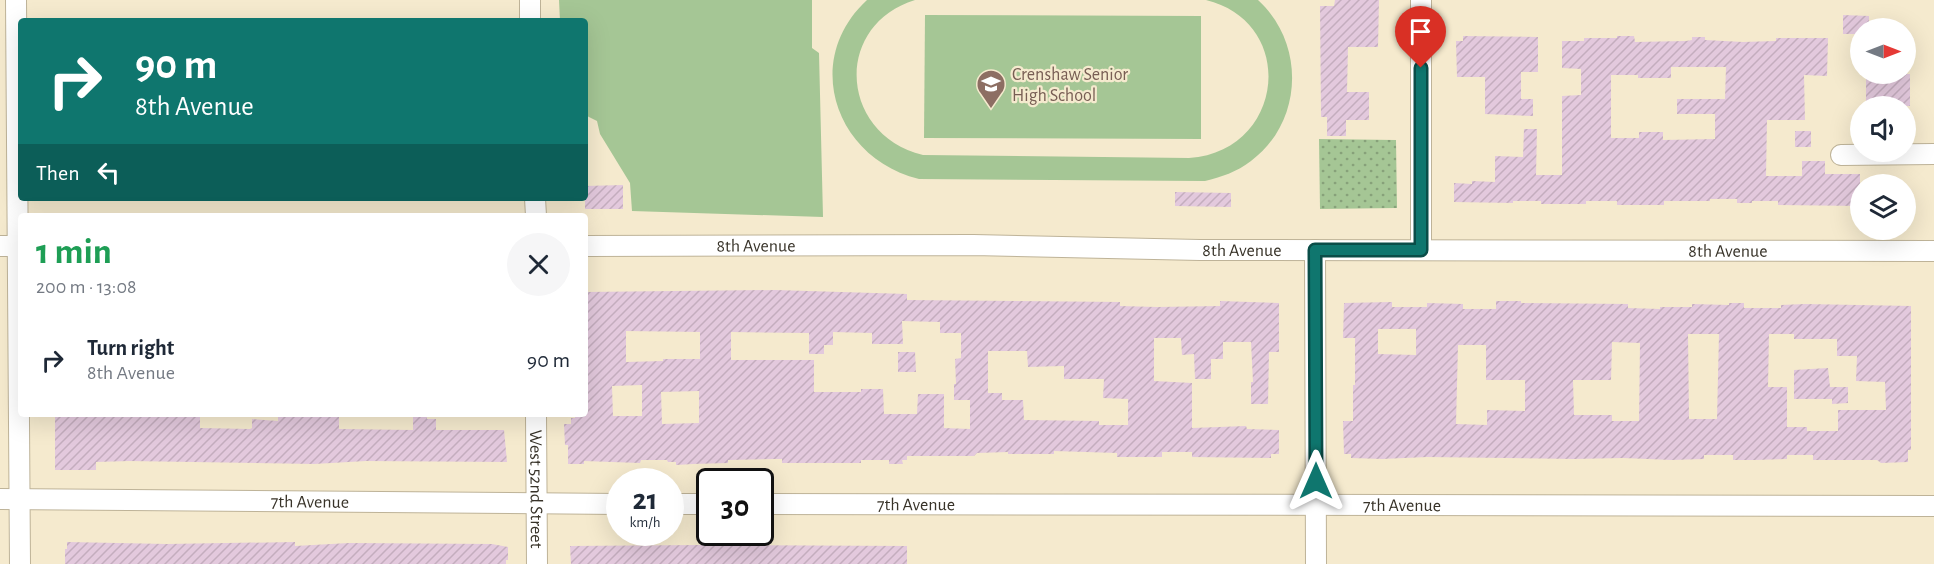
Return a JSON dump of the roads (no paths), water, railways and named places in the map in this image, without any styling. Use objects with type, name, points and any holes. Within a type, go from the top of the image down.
[{"type":"street","points":[[16,0],[10,499],[20,564]]},
{"type":"street","points":[[530,0],[530,18]]},
{"type":"street","points":[[1421,0],[1421,250]]},
{"type":"street","points":[[1841,155],[1934,154]]},
{"type":"street","name":"8th Avenue","points":[[588,246],[973,245],[1315,250],[1934,252]]},
{"type":"street","points":[[1315,250],[1316,564]]},
{"type":"street","name":"West 52nd Street","points":[[536,417],[537,564]]},
{"type":"street","name":"7th Avenue","points":[[10,499],[606,504]]},
{"type":"street","name":"7th Avenue","points":[[774,504],[1934,506]]},
{"type":"place","name":"Crenshaw Senior High School","points":[[991,110]]}]
